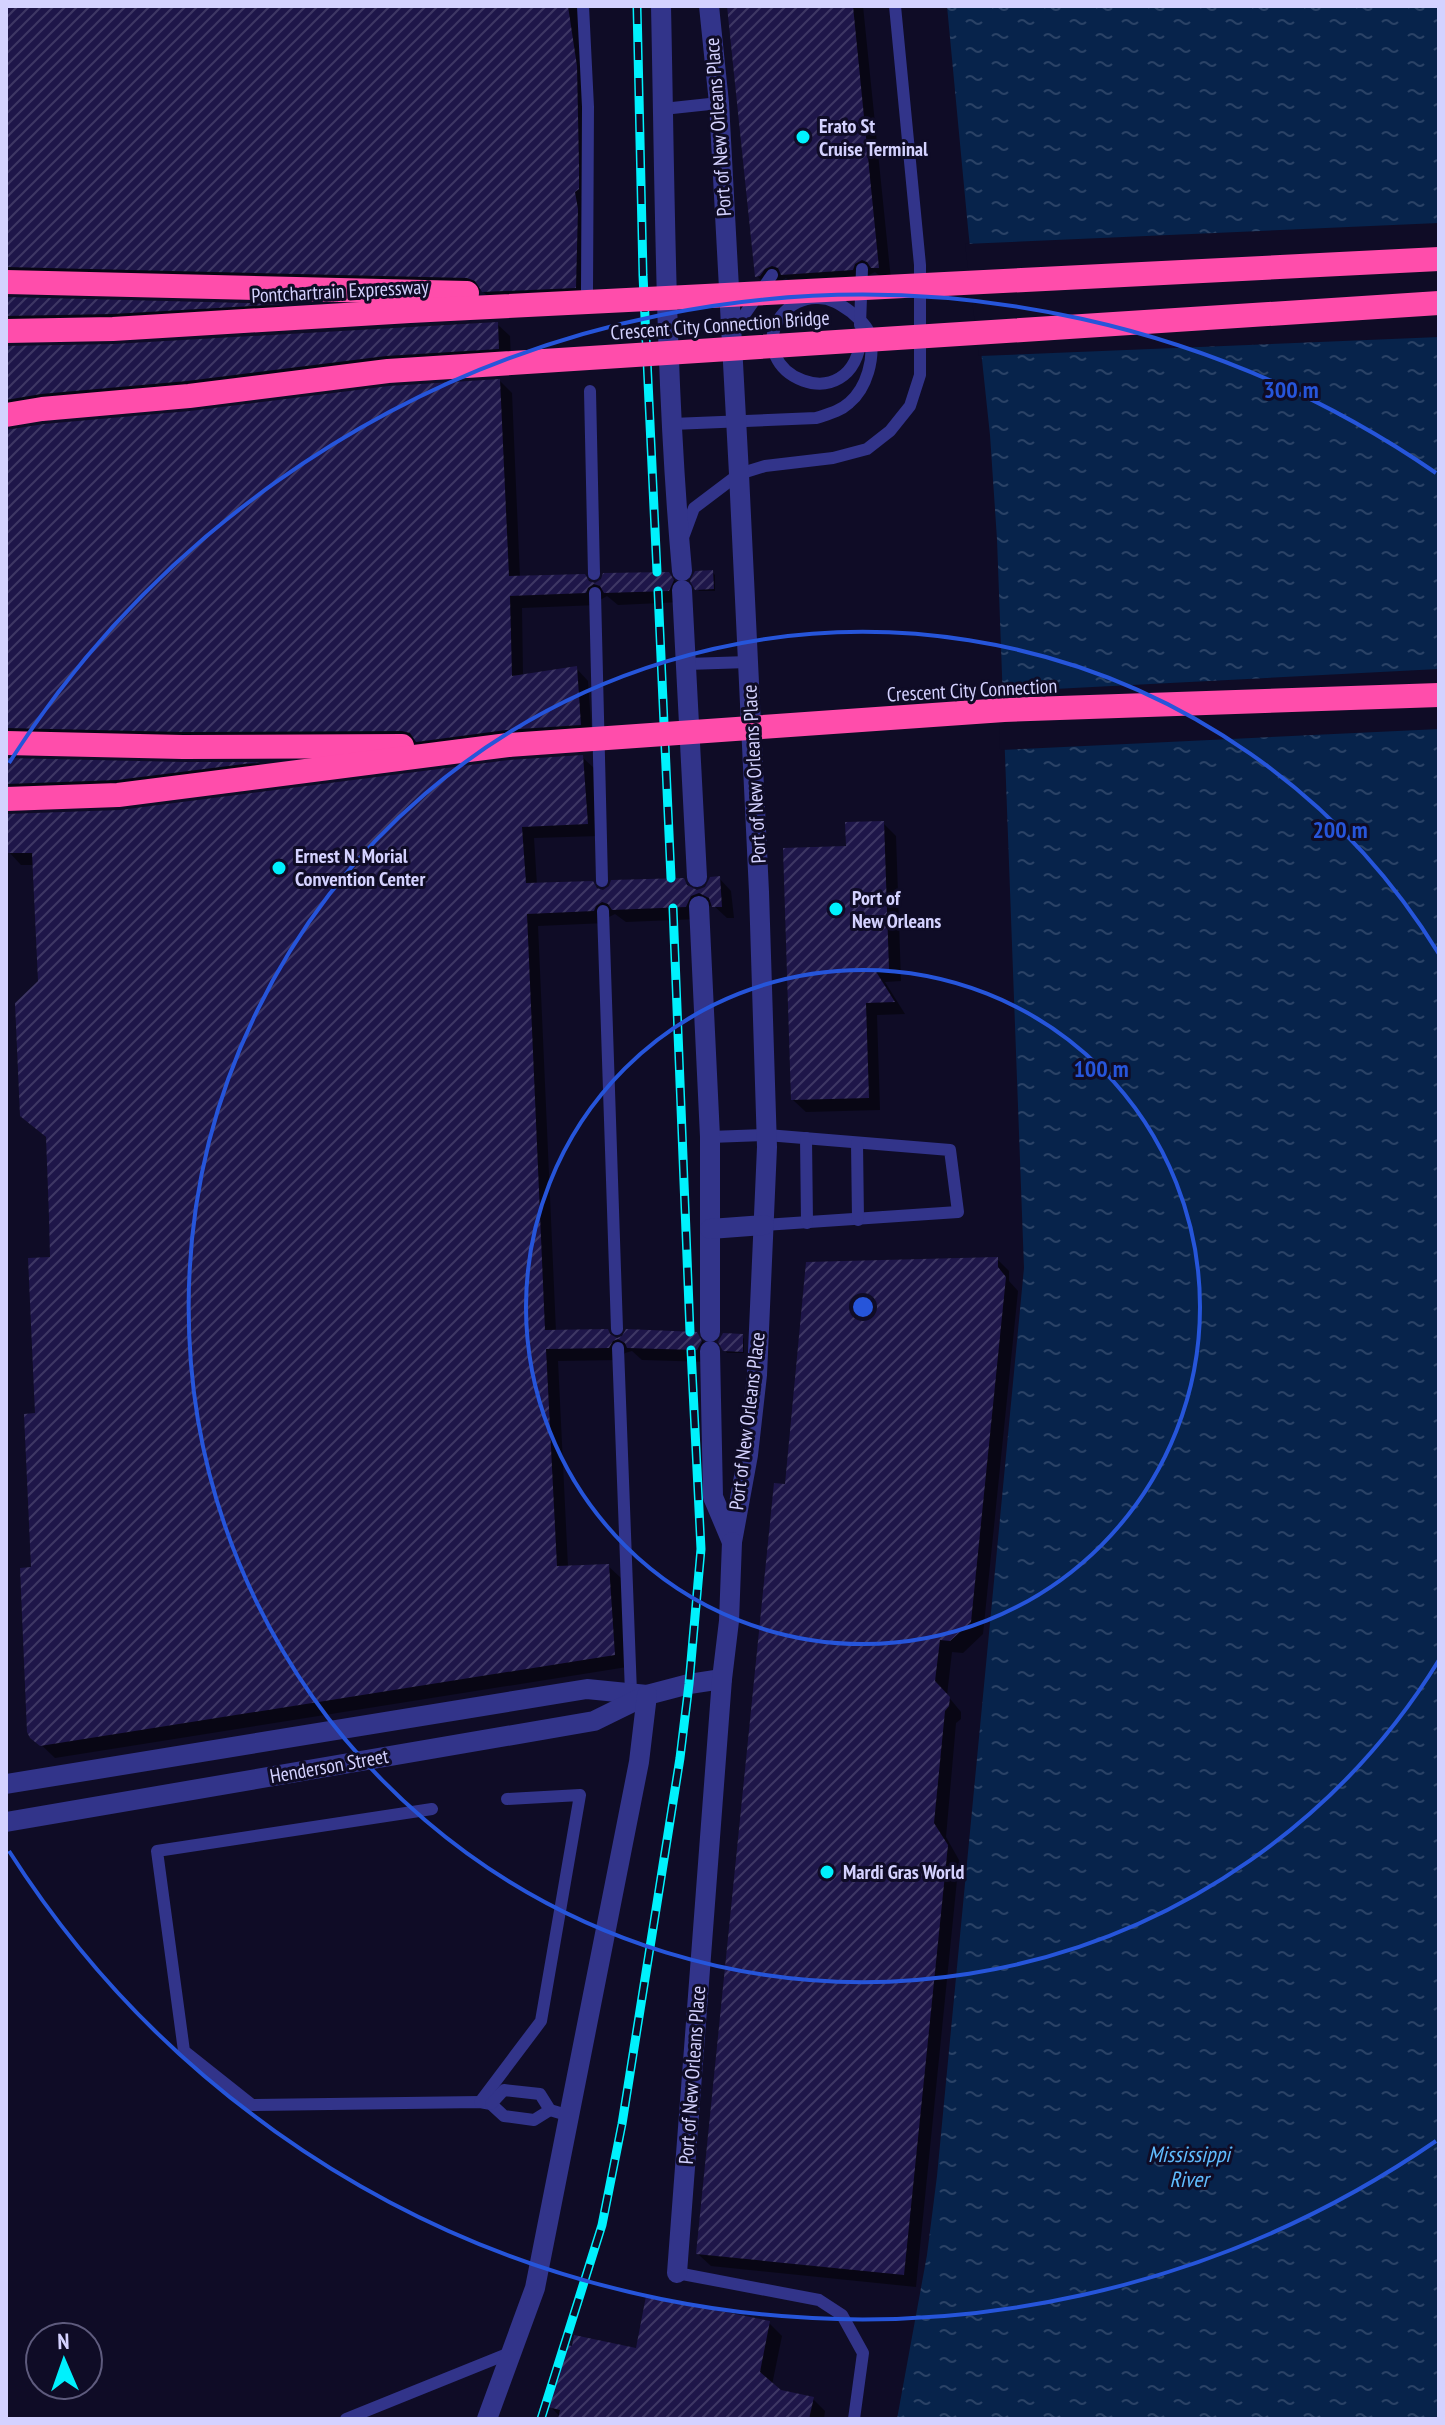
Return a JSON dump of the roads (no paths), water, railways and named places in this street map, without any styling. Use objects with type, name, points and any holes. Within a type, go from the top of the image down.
[{"type":"highway","points":[[6,282],[677,298],[1439,259]]},
{"type":"highway","name":"Pontchartrain Expressway","points":[[6,331],[113,329],[677,298]]},
{"type":"highway","name":"Crescent City Connection Bridge","points":[[6,415],[388,371],[1439,303]]},
{"type":"highway","name":"Crescent City Connection","points":[[508,745],[1004,710],[1439,695]]},
{"type":"highway","points":[[6,743],[183,747],[508,745]]},
{"type":"highway","points":[[6,799],[118,795],[508,745]]},
{"type":"street","points":[[661,6],[665,273],[697,877]]},
{"type":"street","name":"Port of New Orleans Place","points":[[677,2273],[729,1621],[732,1542],[748,1455],[757,1375],[767,1135],[739,474],[719,103],[709,6]]},
{"type":"street","name":"Port of New Orleans Place","points":[[699,906],[710,1137],[713,1497],[732,1542]]},
{"type":"street","points":[[710,1229],[764,1225]]},
{"type":"street","name":"Henderson Street","points":[[6,1784],[587,1689],[639,1694],[722,1679]]},
{"type":"street","points":[[487,2419],[535,2288],[560,2113],[639,1762],[639,1694]]},
{"type":"street","name":"Henderson Street","points":[[6,1822],[594,1721],[639,1694]]},
{"type":"street","points":[[440,1714],[447,1746]]},
{"type":"lane","points":[[583,6],[588,107],[587,290]]},
{"type":"lane","points":[[680,546],[694,508],[739,474],[765,466],[833,458],[867,449],[890,431],[910,406],[920,375],[920,265],[895,6]]},
{"type":"lane","points":[[663,109],[719,103]]},
{"type":"lane","points":[[672,424],[816,418],[837,412],[852,401],[863,386],[871,363],[870,334],[862,321],[854,315],[839,303],[819,298],[797,302],[781,316],[773,337],[778,362],[794,378],[817,384],[830,383],[842,377],[853,366],[859,353],[861,338],[860,325],[861,311],[862,269]]},
{"type":"lane","points":[[731,334],[772,275]]},
{"type":"lane","points":[[590,391],[594,574]]},
{"type":"lane","points":[[595,593],[602,881]]},
{"type":"lane","points":[[687,664],[748,662]]},
{"type":"lane","points":[[603,911],[617,1329]]},
{"type":"lane","points":[[710,1137],[767,1135],[950,1150],[958,1212],[764,1225]]},
{"type":"lane","points":[[806,1138],[807,1223]]},
{"type":"lane","points":[[857,1143],[858,1220]]},
{"type":"lane","points":[[618,1348],[639,1694]]},
{"type":"lane","points":[[485,2103],[541,2021],[580,1795],[507,1799]]},
{"type":"lane","points":[[432,1809],[157,1851],[184,2051],[252,2105],[485,2103],[504,2090],[540,2094],[560,2113]]},
{"type":"lane","points":[[485,2103],[504,2116],[534,2120],[560,2113]]},
{"type":"lane","points":[[677,2273],[819,2300],[842,2315],[863,2353],[854,2419]]},
{"type":"lane","points":[[346,2419],[512,2352]]},
{"type":"water","name":"Mississippi River","points":[[947,6],[1439,6],[1439,2419],[897,2419],[927,2255],[937,2176],[1024,1268],[997,539],[990,435]]},
{"type":"railway","points":[[637,6],[643,275],[657,572]]},
{"type":"railway","points":[[658,591],[671,878]]},
{"type":"railway","points":[[673,908],[690,1332]]},
{"type":"railway","points":[[541,2419],[602,2225],[622,2124],[680,1758],[701,1549],[691,1350]]},
{"type":"place","name":"Erato St Cruise Terminal","points":[[803,137]]},
{"type":"place","name":"Ernest N. Morial Convention Center","points":[[279,868]]},
{"type":"place","name":"Port of New Orleans","points":[[836,909]]},
{"type":"place","name":"Mardi Gras World","points":[[827,1872]]}]
